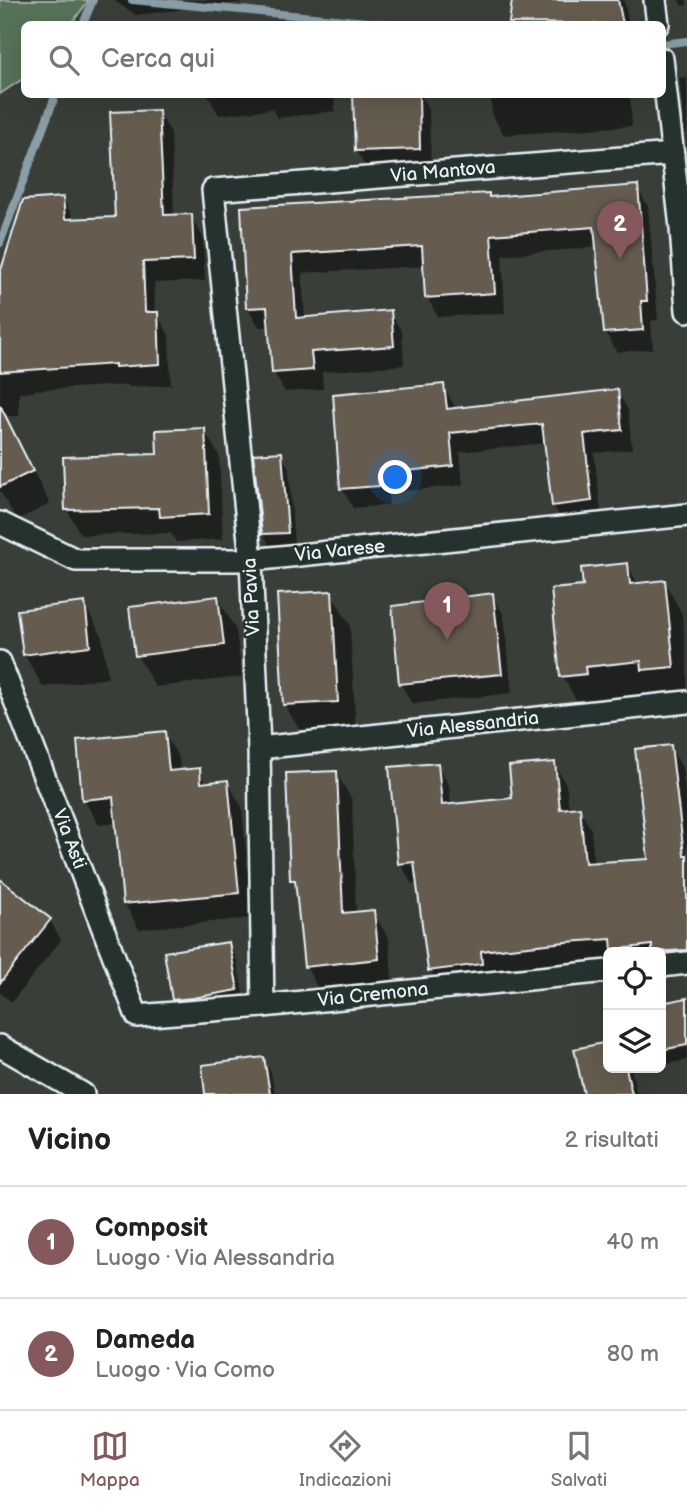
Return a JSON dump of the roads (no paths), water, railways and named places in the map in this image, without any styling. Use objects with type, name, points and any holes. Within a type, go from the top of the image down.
[{"type":"street","points":[[655,0],[658,21]]},
{"type":"street","points":[[666,88],[684,228],[687,311]]},
{"type":"street","name":"Via Mantova","points":[[214,190],[673,154]]},
{"type":"street","name":"Via Pavia","points":[[214,190],[251,560],[259,748],[263,1006]]},
{"type":"street","name":"Via Varese","points":[[0,523],[76,560],[251,560],[687,514]]},
{"type":"street","name":"Via Asti","points":[[0,662],[137,1016]]},
{"type":"street","name":"Via Alessandria","points":[[259,748],[687,702]]},
{"type":"street","points":[[666,965],[687,963]]},
{"type":"street","name":"Via Cremona","points":[[137,1016],[603,972]]},
{"type":"street","points":[[0,1046],[82,1094]]},
{"type":"waterway","points":[[84,21],[93,0]]},
{"type":"waterway","points":[[132,0],[357,21]]},
{"type":"waterway","points":[[666,44],[687,41]]},
{"type":"waterway","points":[[0,243],[54,98]]},
{"type":"place","name":"Dameda","points":[[620,259]]},
{"type":"place","name":"Composit","points":[[447,640]]}]
